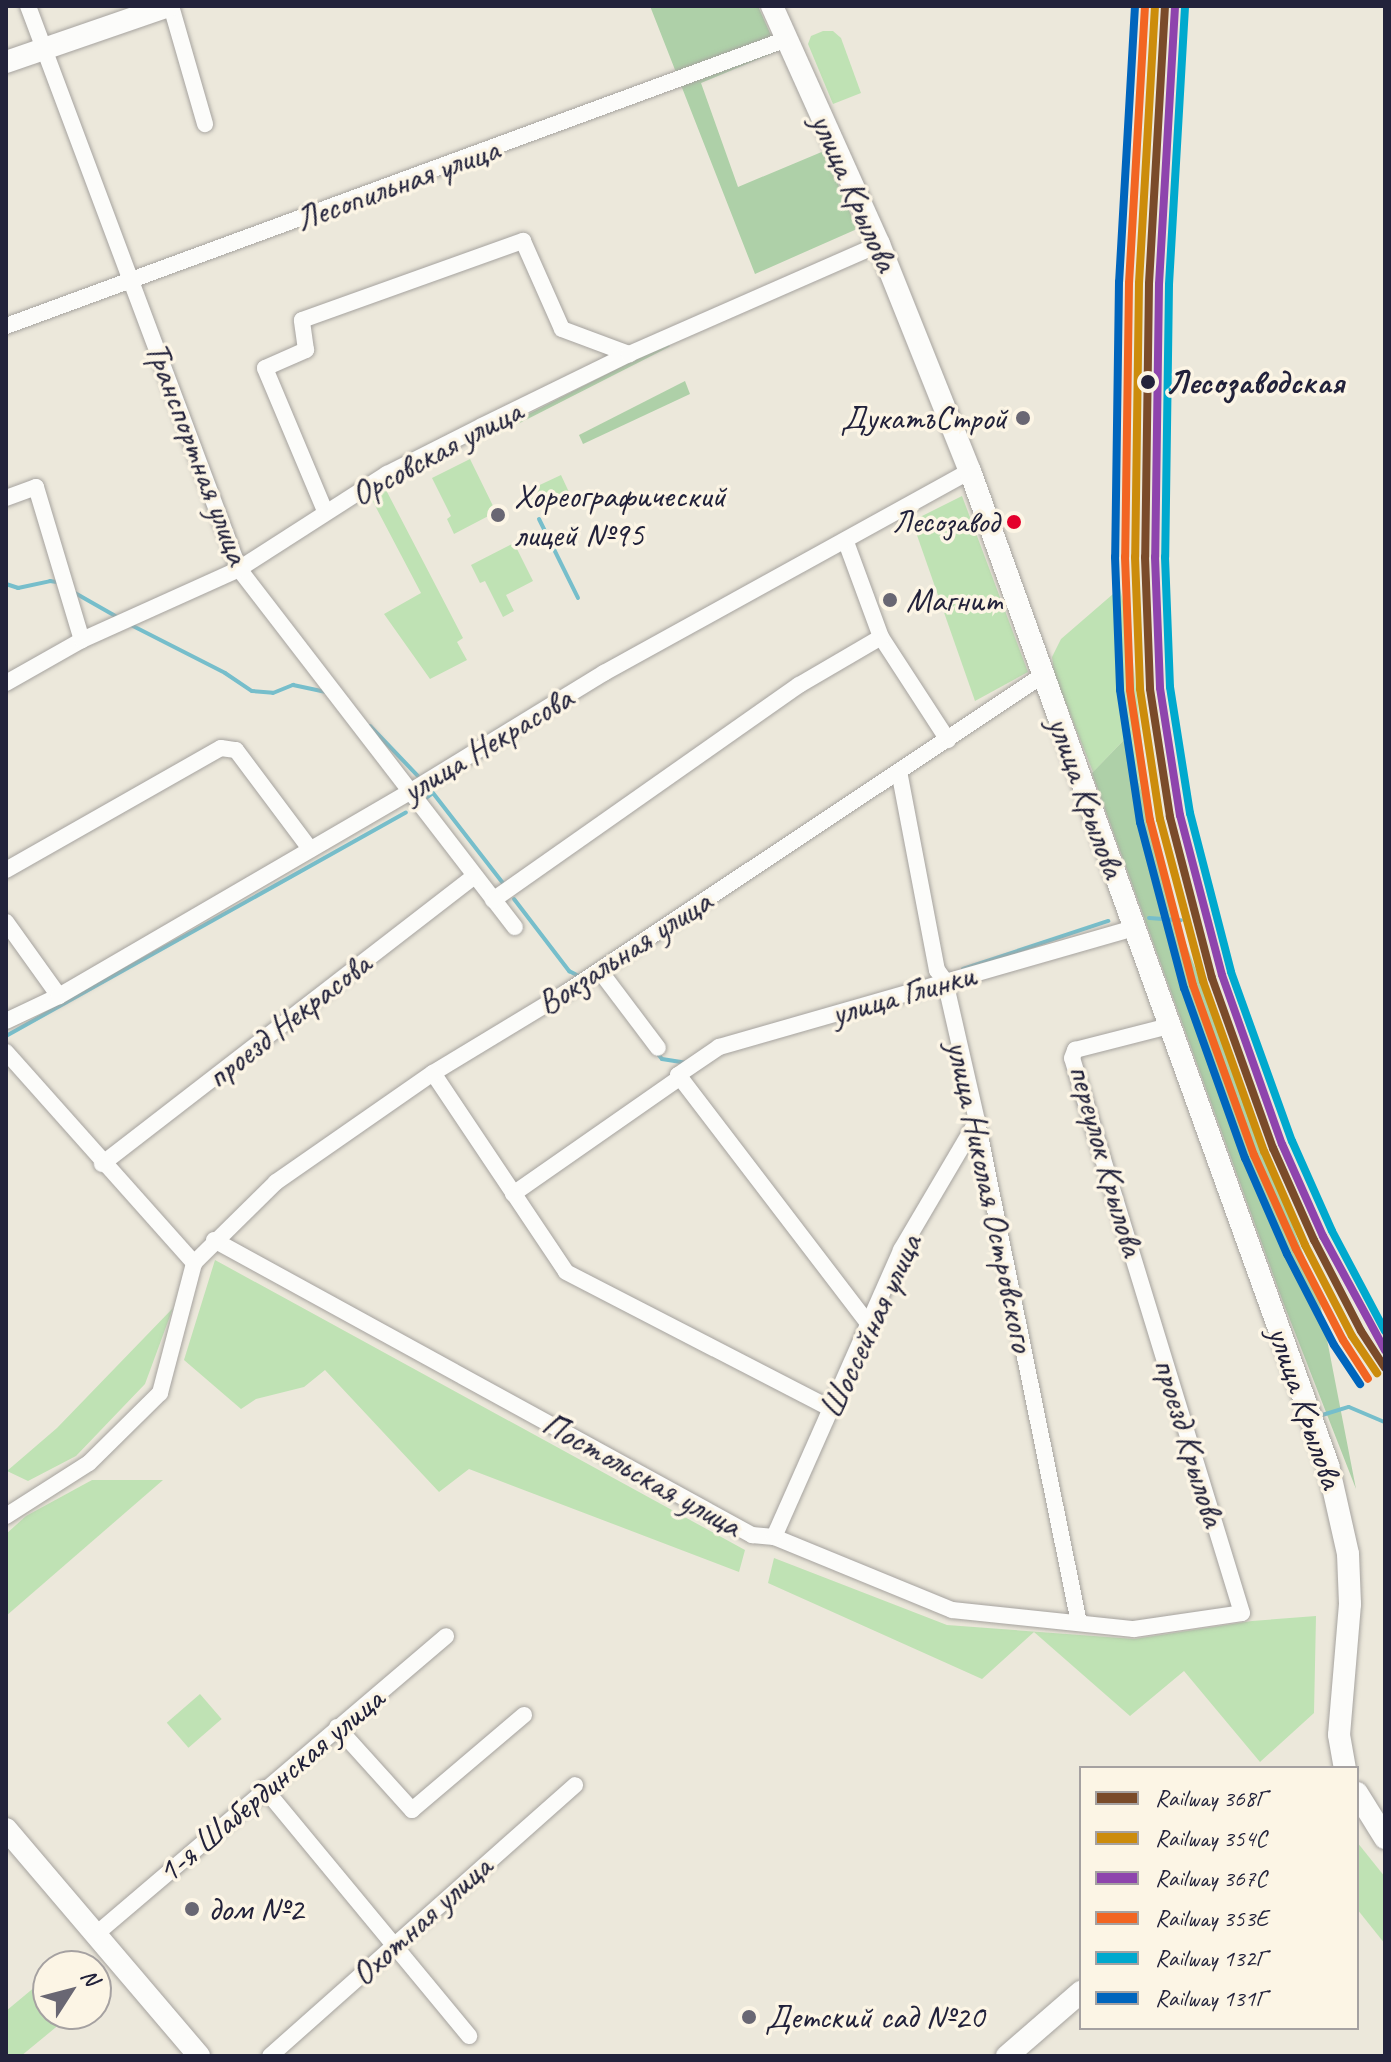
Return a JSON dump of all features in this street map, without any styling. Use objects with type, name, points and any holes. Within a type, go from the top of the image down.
[{"type":"main road","points":[[6,62],[170,6]]},
{"type":"main road","name":"улица Крылова","points":[[772,6],[879,244],[970,471],[1328,1465],[1348,1554],[1350,1604],[1339,1735],[1343,1766]]},
{"type":"main road","points":[[1359,1796],[1385,1838]]},
{"type":"main road","points":[[6,1829],[199,2056]]},
{"type":"main road","points":[[1007,2056],[1079,1994]]},
{"type":"street","name":"Транспортная улица","points":[[28,6],[239,569],[408,793],[515,927]]},
{"type":"street","points":[[170,6],[205,124]]},
{"type":"street","name":"Лесопильная улица","points":[[6,326],[787,39]]},
{"type":"street","points":[[325,511],[265,368],[306,350],[302,320],[523,241],[562,329],[629,354]]},
{"type":"street","name":"Орсовская улица","points":[[6,683],[82,640],[239,569],[387,474],[629,354],[879,244]]},
{"type":"street","name":"улица Некрасова","points":[[6,1021],[59,996],[408,793],[604,673],[970,471]]},
{"type":"street","points":[[6,498],[36,487],[82,640]]},
{"type":"street","points":[[846,542],[881,637],[948,740]]},
{"type":"street","points":[[493,900],[799,685],[881,637]]},
{"type":"street","name":"Вокзальная улица","points":[[194,1263],[276,1182],[433,1073],[600,971],[1043,675]]},
{"type":"street","points":[[6,870],[221,748],[236,750],[310,849]]},
{"type":"street","name":"улица Николая Островского","points":[[899,771],[937,970],[945,981],[977,1121],[1079,1623]]},
{"type":"street","name":"проезд Некрасова","points":[[102,1164],[474,877]]},
{"type":"street","points":[[6,922],[59,996]]},
{"type":"street","name":"улица Глинки","points":[[513,1194],[719,1047],[1134,928]]},
{"type":"street","points":[[600,971],[658,1048]]},
{"type":"street","name":"переулок Крылова","points":[[1139,1271],[1072,1058],[1075,1050],[1169,1026]]},
{"type":"street","points":[[6,1052],[102,1164],[194,1263],[160,1393],[89,1463],[6,1516]]},
{"type":"street","points":[[433,1073],[566,1272],[831,1409]]},
{"type":"street","points":[[680,1076],[867,1322]]},
{"type":"street","name":"Шоссейная улица","points":[[774,1537],[901,1250],[977,1121]]},
{"type":"street","name":"Постольская улица","points":[[214,1240],[752,1535],[774,1537],[952,1610],[1134,1629],[1242,1613]]},
{"type":"street","name":"проезд Крылова","points":[[1139,1271],[1242,1613]]},
{"type":"street","name":"1-я Шабердинская улица","points":[[95,1935],[446,1636]]},
{"type":"street","points":[[337,1727],[412,1810],[524,1715]]},
{"type":"street","name":"Охотная улица","points":[[270,2056],[392,1944],[575,1785]]},
{"type":"street","points":[[264,1788],[469,2036]]},
{"type":"green space","points":[[650,6],[758,6],[778,51],[701,83],[738,187],[824,151],[857,229],[755,274]]},
{"type":"green space","points":[[833,31],[841,38],[861,93],[833,104],[808,44],[811,36]]},
{"type":"green space","points":[[668,343],[670,347],[495,436],[493,432]]},
{"type":"green space","points":[[685,381],[690,394],[583,444],[579,435]]},
{"type":"green space","points":[[470,459],[496,512],[454,534],[447,519],[451,516],[432,478]]},
{"type":"green space","points":[[561,475],[569,492],[535,508],[527,491]]},
{"type":"green space","points":[[385,488],[463,638],[457,642],[467,660],[430,679],[384,614],[421,593],[370,496]]},
{"type":"green space","points":[[962,496],[1028,672],[975,701],[912,521]]},
{"type":"green space","points":[[514,543],[533,581],[506,595],[514,611],[503,617],[485,581],[480,583],[471,565]]},
{"type":"green space","points":[[1120,588],[1129,628],[1151,819],[1124,740],[1093,772],[1054,673],[1052,657],[1061,639]]},
{"type":"green space","points":[[1124,740],[1151,819],[1185,941],[1318,1293],[1356,1489],[1283,1302],[1092,773]]},
{"type":"green space","points":[[215,1260],[745,1550],[739,1572],[469,1469],[439,1492],[325,1370],[304,1387],[256,1399],[241,1409],[184,1360]]},
{"type":"green space","points":[[173,1308],[145,1384],[76,1456],[28,1481],[7,1471],[57,1428]]},
{"type":"green space","points":[[92,1480],[163,1480],[6,1616],[6,1534],[26,1516]]},
{"type":"green space","points":[[774,1558],[947,1625],[1134,1639],[1252,1621],[1316,1616],[1314,1713],[1260,1762],[1184,1671],[1130,1716],[1034,1632],[982,1679],[768,1583]]},
{"type":"green space","points":[[200,1694],[222,1719],[188,1748],[167,1723]]},
{"type":"green space","points":[[1359,1844],[1385,1877],[1385,1944],[1359,1912]]},
{"type":"green space","points":[[32,1989],[32,2030],[53,2030],[21,2056],[6,2056],[6,2011]]},
{"type":"waterway","points":[[539,519],[578,598]]},
{"type":"waterway","points":[[6,584],[18,588],[50,581],[62,583]]},
{"type":"waterway","points":[[75,593],[119,618]]},
{"type":"waterway","points":[[129,624],[225,673],[252,691],[273,693],[293,685],[327,692]]},
{"type":"waterway","points":[[370,726],[418,776]]},
{"type":"waterway","points":[[423,800],[433,793],[506,887]]},
{"type":"waterway","points":[[6,1036],[406,812]]},
{"type":"waterway","points":[[514,899],[569,971],[579,976]]},
{"type":"waterway","points":[[1149,918],[1181,920]]},
{"type":"waterway","points":[[963,969],[1108,921]]},
{"type":"waterway","points":[[658,1054],[662,1059],[686,1063]]},
{"type":"waterway","points":[[1319,1416],[1349,1407],[1385,1422]]},
{"type":"rail line","name":"131Г","points":[[1135,6],[1119,282],[1115,557],[1120,690],[1140,822],[1184,988],[1245,1158],[1287,1254],[1334,1345],[1360,1384]]},
{"type":"rail line","name":"353Е","points":[[1145,6],[1129,283],[1125,557],[1130,690],[1150,820],[1193,985],[1254,1155],[1296,1249],[1343,1340],[1368,1379]]},
{"type":"rail line","name":"354С","points":[[1155,6],[1139,283],[1135,557],[1140,689],[1160,819],[1203,981],[1264,1151],[1305,1245],[1352,1336],[1377,1373]]},
{"type":"rail line","name":"368Г","points":[[1165,6],[1149,284],[1145,557],[1150,689],[1170,817],[1212,978],[1273,1148],[1314,1240],[1361,1331],[1385,1368]]},
{"type":"rail line","name":"367С","points":[[1175,7],[1159,284],[1155,557],[1160,688],[1180,815],[1222,975],[1282,1144],[1323,1236],[1385,1350]]},
{"type":"rail line","name":"132Г","points":[[1185,7],[1169,285],[1165,557],[1170,687],[1190,813],[1231,972],[1292,1141],[1332,1231],[1385,1331]]},
{"type":"place","name":"Лесозаводская","points":[[1148,382]]},
{"type":"place","name":"ДукатъСтрой","points":[[1023,418]]},
{"type":"place","name":"Хореографический лицей №95","points":[[498,515]]},
{"type":"place","name":"Лесозавод","points":[[1014,522]]},
{"type":"place","name":"Магнит","points":[[890,600]]},
{"type":"place","name":"дом №2","points":[[192,1909]]},
{"type":"place","name":"Детский сад №20","points":[[749,2017]]}]
